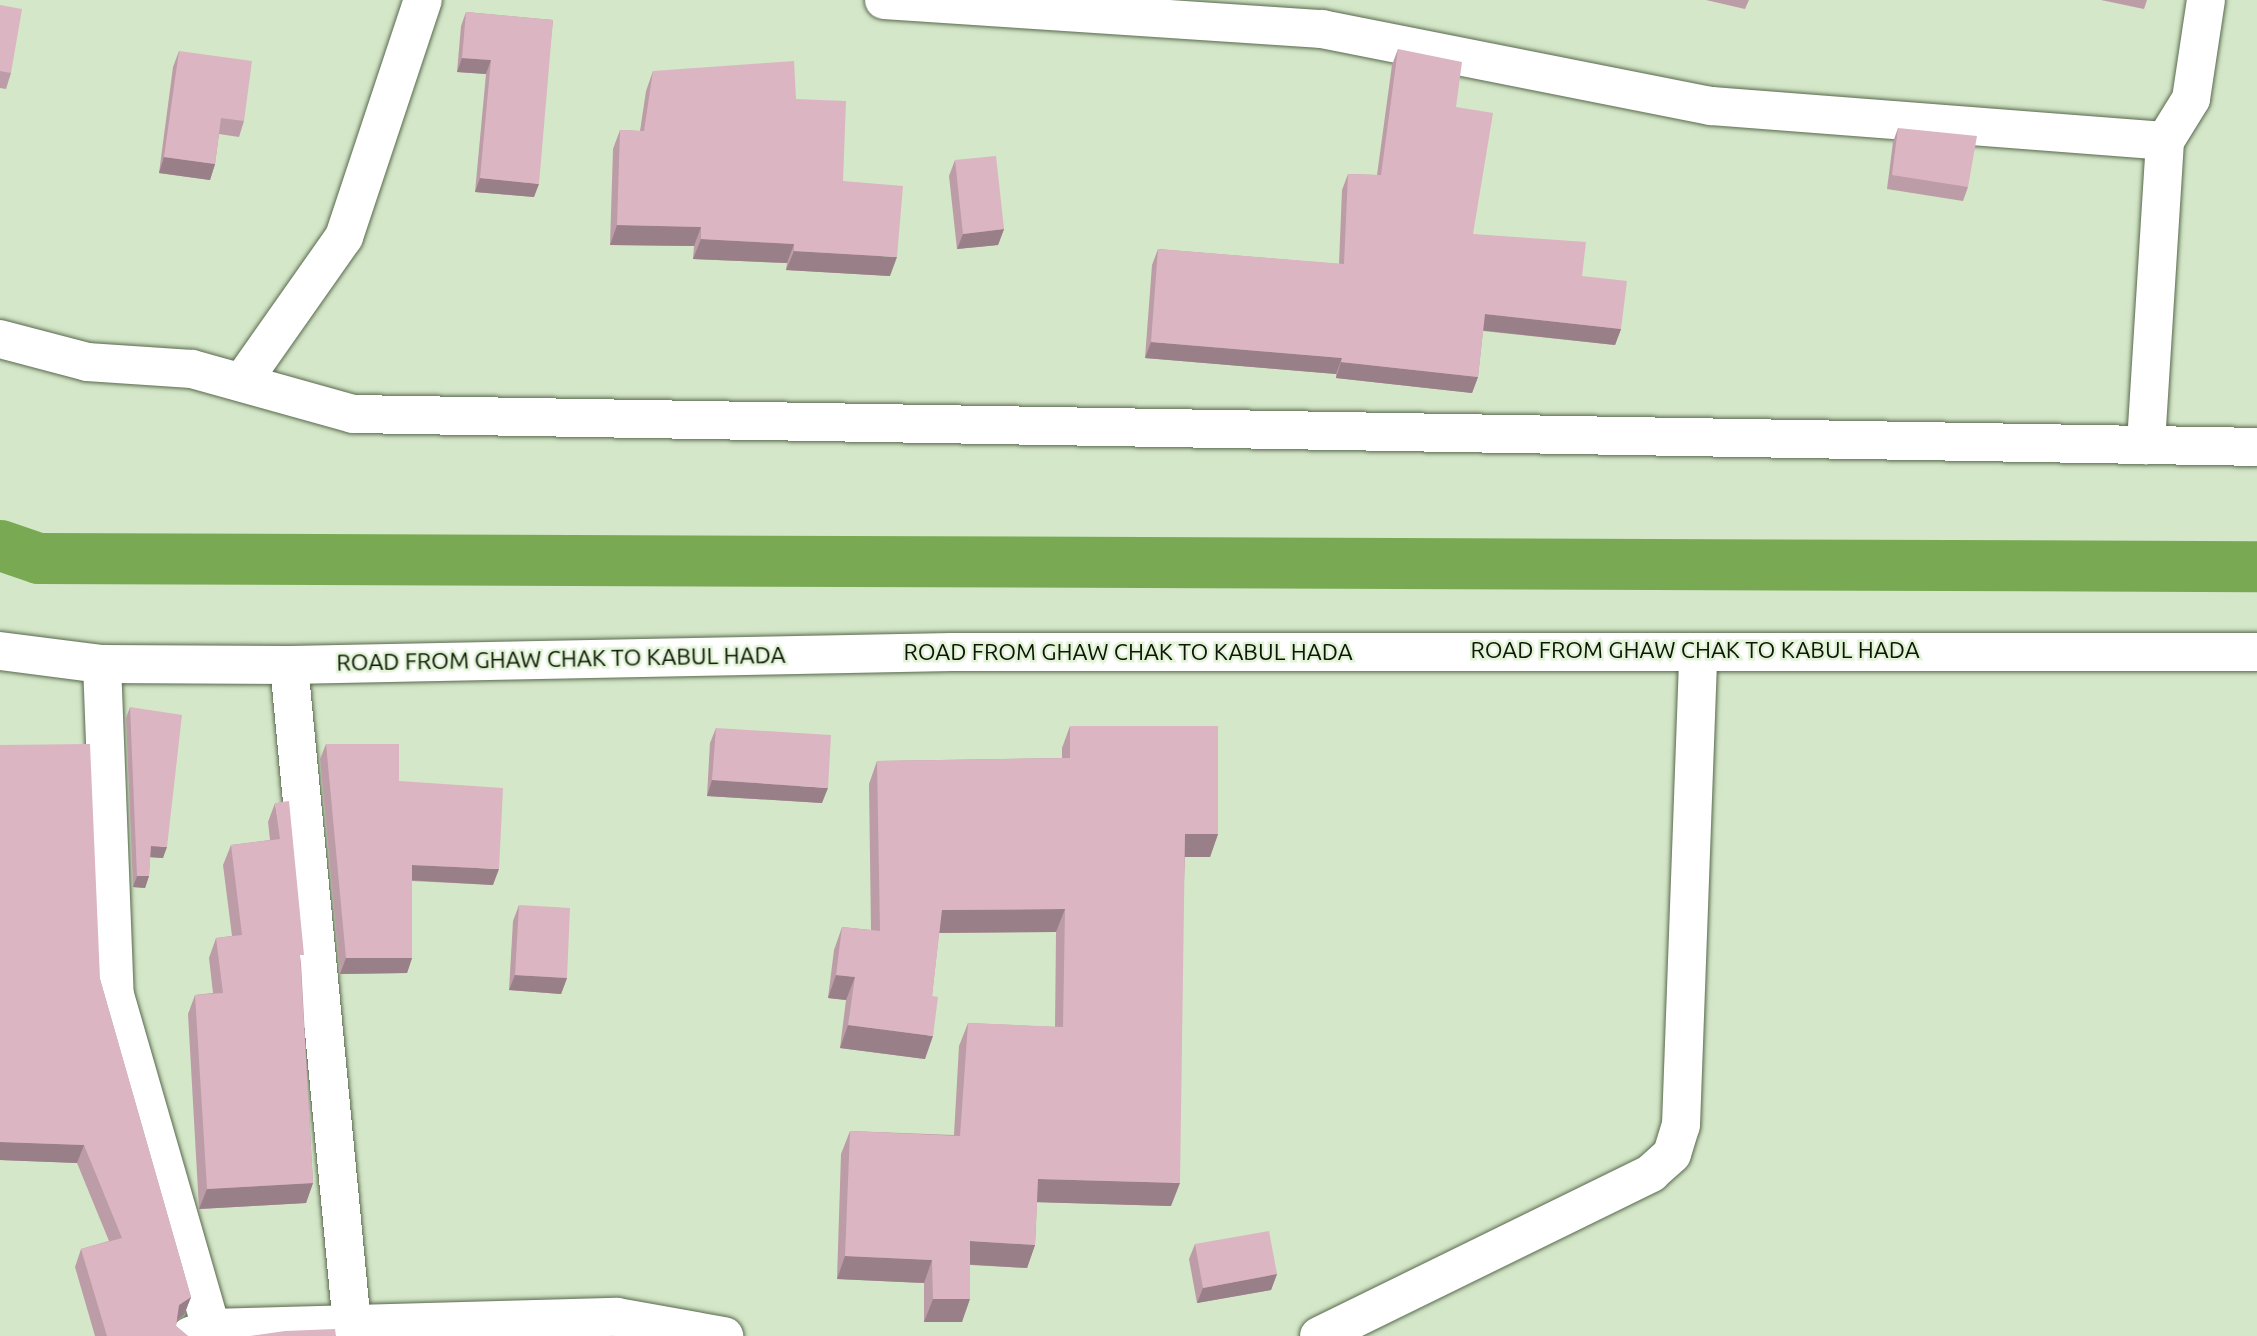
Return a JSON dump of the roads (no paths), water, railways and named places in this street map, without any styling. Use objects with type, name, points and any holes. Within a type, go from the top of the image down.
[{"type":"street","points":[[242,382],[344,237],[423,0]]},
{"type":"street","points":[[884,0],[1322,29],[1711,106],[2165,141]]},
{"type":"street","points":[[2146,445],[2165,141],[2191,99],[2206,0]]},
{"type":"street","points":[[0,339],[87,362],[192,369],[353,414],[2257,447]]},
{"type":"street","name":"ROAD FROM GHAW CHAK TO KABUL HADA","points":[[0,651],[102,664],[289,665],[952,652],[2257,652]]},
{"type":"street","points":[[1319,1336],[1651,1173],[1672,1154],[1681,1125],[1698,652]]},
{"type":"street","points":[[102,664],[115,995],[201,1332],[352,1331],[617,1317],[724,1336]]},
{"type":"street","points":[[289,665],[352,1331]]},
{"type":"waterway","points":[[0,545],[38,558],[2257,566]]}]
